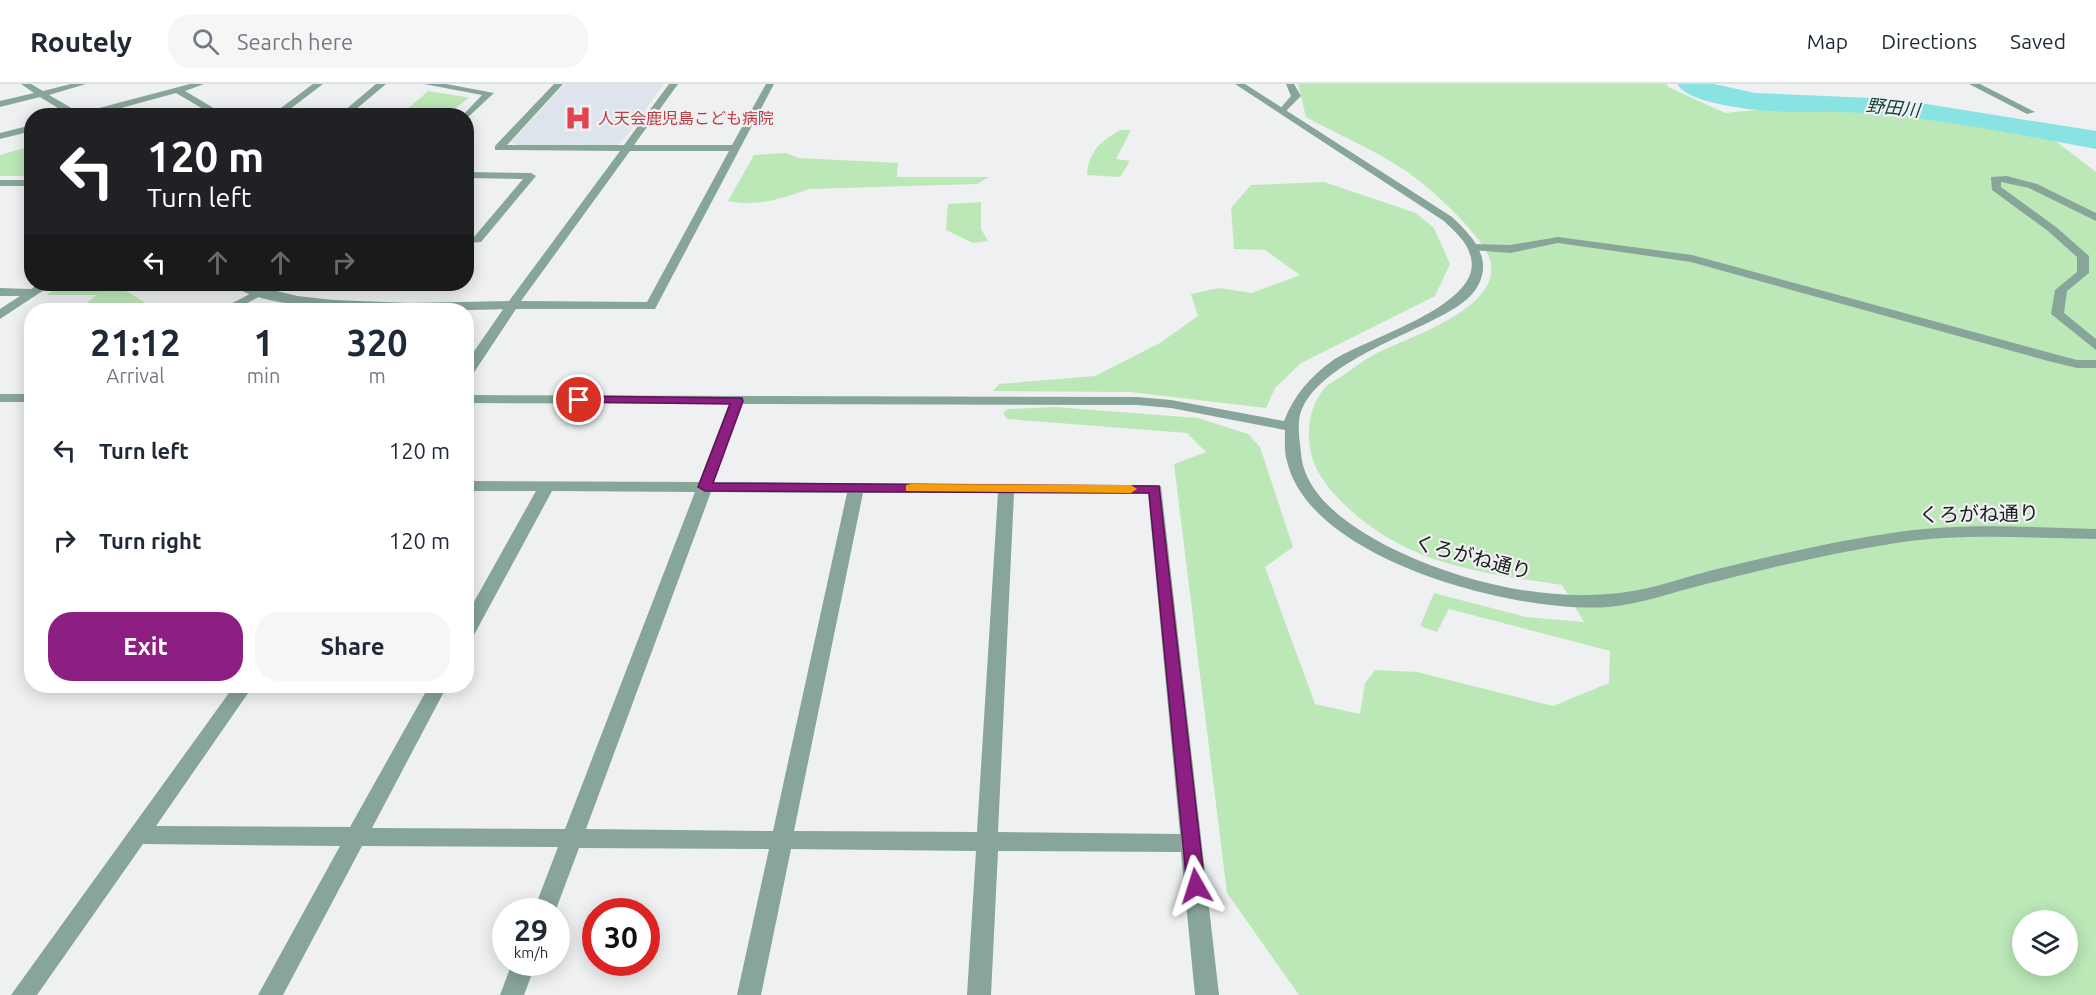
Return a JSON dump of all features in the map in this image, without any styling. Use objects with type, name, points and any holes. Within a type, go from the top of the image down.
[{"type":"street","points":[[25,84],[65,108]]},
{"type":"street","points":[[0,104],[82,84]]},
{"type":"street","points":[[108,108],[200,84]]},
{"type":"street","points":[[285,108],[319,84]]},
{"type":"street","points":[[352,108],[382,84]]},
{"type":"street","points":[[428,84],[492,90],[474,108]]},
{"type":"street","points":[[559,84],[499,148],[734,148]]},
{"type":"street","points":[[474,362],[674,84]]},
{"type":"street","points":[[474,305],[651,306],[770,84]]},
{"type":"street","points":[[474,399],[1137,401],[1171,404],[1289,426],[1298,403],[1315,380],[1342,359],[1448,307],[1466,292],[1476,277],[1478,263],[1473,247],[1448,219],[1239,84]]},
{"type":"street","points":[[1283,111],[1296,96],[1290,84]]},
{"type":"street","points":[[1973,84],[2030,112]]},
{"type":"street","points":[[177,90],[209,108]]},
{"type":"street","points":[[0,136],[24,130]]},
{"type":"street","points":[[474,176],[531,176],[477,240],[474,240]]},
{"type":"street","points":[[2096,218],[2026,184],[2013,179],[1995,179],[1996,188],[2052,229],[2083,256],[2083,273],[2061,290],[2057,314],[2096,346]]},
{"type":"street","points":[[0,183],[24,183]]},
{"type":"street","points":[[1473,247],[1510,249],[1558,240],[1692,259],[2077,364],[2096,364]]},
{"type":"street","points":[[0,315],[37,291]]},
{"type":"street","points":[[0,292],[34,293]]},
{"type":"street","points":[[239,303],[260,292],[286,298],[348,303]]},
{"type":"street","points":[[0,398],[24,398]]},
{"type":"street","points":[[549,898],[737,401]]},
{"type":"street","name":"くろがね通り","points":[[1289,426],[1298,475],[1311,496],[1334,518],[1361,537],[1397,558],[1439,573],[1533,595],[1595,602],[1894,539],[1941,532],[2096,534]]},
{"type":"street","points":[[474,486],[1155,489],[1207,995]]},
{"type":"street","points":[[474,618],[546,487]]},
{"type":"street","points":[[749,995],[856,488]]},
{"type":"street","points":[[979,995],[1006,489]]},
{"type":"street","points":[[23,995],[239,693]]},
{"type":"street","points":[[270,995],[434,693]]},
{"type":"street","points":[[138,835],[1192,843]]},
{"type":"street","points":[[512,995],[519,976]]},
{"type":"shaded area","points":[[565,84],[664,84],[621,143],[611,146],[519,146],[511,142]]},
{"type":"green space","points":[[1298,84],[1667,84],[1668,87],[1725,113],[1809,105],[1877,103],[1972,118],[2049,136],[2096,172],[2096,995],[1299,995],[1227,893],[1174,464],[1206,452],[1187,433],[1007,419],[1003,413],[1008,409],[1055,407],[1198,418],[1248,434],[1260,447],[1293,547],[1265,567],[1315,704],[1360,714],[1365,683],[1375,670],[1417,672],[1553,706],[1609,683],[1610,651],[1449,609],[1437,632],[1420,626],[1434,593],[1526,617],[1584,622],[1562,585],[1503,576],[1446,563],[1420,554],[1394,541],[1369,525],[1345,505],[1318,471],[1310,449],[1309,431],[1312,413],[1324,389],[1373,355],[1447,321],[1480,296],[1489,281],[1491,264],[1487,253],[1468,227],[1416,178],[1382,156],[1306,117]]},
{"type":"green space","points":[[428,91],[469,98],[455,108],[409,108]]},
{"type":"green space","points":[[1120,130],[1131,130],[1116,159],[1130,161],[1120,177],[1087,175],[1093,153]]},
{"type":"green space","points":[[24,148],[24,176],[0,176],[0,155]]},
{"type":"green space","points":[[786,153],[799,158],[898,163],[897,177],[989,177],[977,184],[809,189],[779,199],[759,202],[728,201],[754,155]]},
{"type":"green space","points":[[1324,182],[1416,213],[1434,228],[1450,264],[1435,296],[1301,363],[1275,388],[1266,408],[1130,392],[993,391],[999,384],[1095,376],[1160,343],[1198,316],[1191,294],[1219,288],[1252,293],[1300,275],[1265,250],[1234,249],[1231,208],[1251,185]]},
{"type":"green space","points":[[981,202],[981,229],[988,241],[973,243],[946,230],[948,204]]},
{"type":"green space","points":[[52,291],[126,291],[146,303],[86,303],[97,295],[47,295]]},
{"type":"waterway","name":"野田川","points":[[1690,84],[1712,93],[1755,102],[1866,105],[1924,111],[2096,140]]},
{"type":"slow traffic","points":[[911,488],[1131,489]]},
{"type":"place","name":"人天会鹿児島こども病院","points":[[578,118]]},
{"type":"route","points":[[579,400],[737,401],[705,487],[1155,489],[1196,886]]}]
